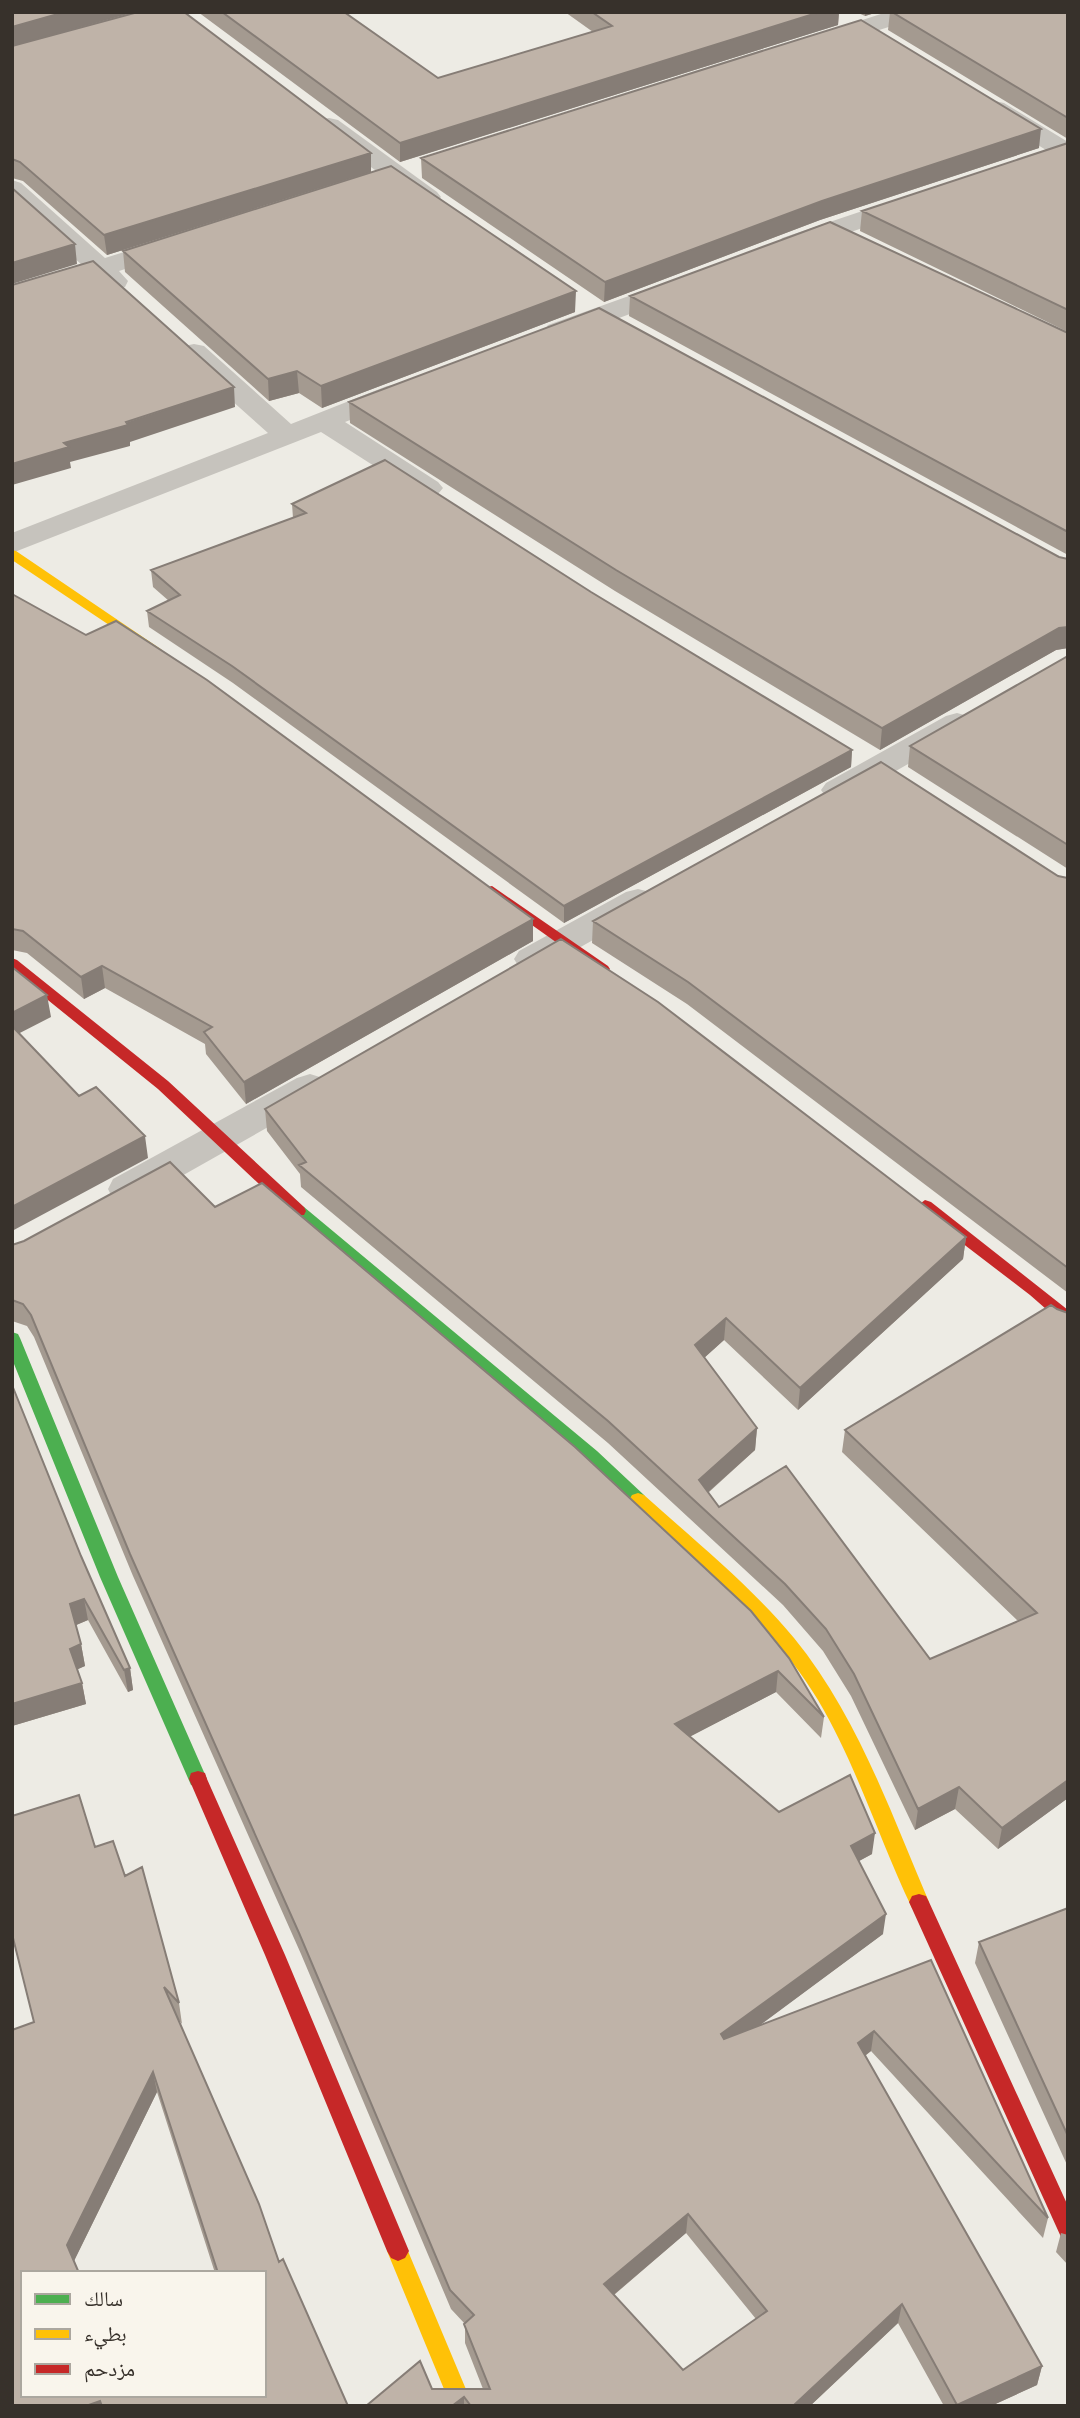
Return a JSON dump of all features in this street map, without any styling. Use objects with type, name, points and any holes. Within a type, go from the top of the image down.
[{"type":"street","points":[[836,12],[886,42]]},
{"type":"street","points":[[796,49],[912,12]]},
{"type":"street","points":[[970,93],[1067,151]]},
{"type":"street","points":[[309,110],[383,179],[453,214]]},
{"type":"street","points":[[1039,160],[1067,151]]},
{"type":"street","points":[[383,179],[423,166]]},
{"type":"street","points":[[12,188],[132,296]]},
{"type":"street","points":[[766,253],[934,194]]},
{"type":"street","points":[[830,229],[867,248]]},
{"type":"street","points":[[12,296],[191,239]]},
{"type":"street","points":[[537,339],[702,277]]},
{"type":"street","points":[[578,299],[636,334]]},
{"type":"street","points":[[173,332],[286,434]]},
{"type":"street","points":[[12,544],[423,382]]},
{"type":"street","points":[[322,420],[451,503]]},
{"type":"street","points":[[12,554],[175,663]]},
{"type":"street","points":[[806,807],[891,774],[985,706]]},
{"type":"street","points":[[845,746],[891,774]]},
{"type":"street","points":[[477,879],[562,942],[617,978]]},
{"type":"street","points":[[503,976],[672,881]]},
{"type":"street","points":[[12,963],[163,1085],[304,1216],[591,1456],[766,1619],[805,1665],[833,1710],[859,1764],[974,2026],[1068,2230]]},
{"type":"street","points":[[97,1205],[337,1071]]},
{"type":"street","points":[[915,1199],[1036,1291],[1068,1319]]},
{"type":"street","points":[[12,1338],[109,1577],[275,1955],[462,2406]]},
{"type":"building","points":[[12,12],[65,12],[12,27]]},
{"type":"building","points":[[138,12],[184,12],[371,153],[104,235],[20,162],[12,159],[12,46]]},
{"type":"building","points":[[222,12],[344,12],[438,78],[612,26],[592,12],[820,12],[400,143]]},
{"type":"building","points":[[892,12],[1068,12],[1068,118]]},
{"type":"building","points":[[861,20],[1041,129],[822,201],[605,282],[421,158]]},
{"type":"building","points":[[1068,143],[1068,310],[862,211]]},
{"type":"building","points":[[391,166],[576,291],[321,386],[297,371],[268,379],[123,251]]},
{"type":"building","points":[[12,188],[75,244],[12,263]]},
{"type":"building","points":[[830,222],[1068,333],[1068,532],[630,296]]},
{"type":"building","points":[[93,261],[234,387],[126,422],[128,425],[64,443],[69,447],[12,464],[12,285]]},
{"type":"building","points":[[599,308],[1059,557],[1068,559],[1068,627],[1059,628],[882,728],[616,570],[349,402]]},
{"type":"building","points":[[385,460],[591,592],[852,750],[564,906],[232,666],[147,611],[180,595],[151,570],[306,513],[292,504]]},
{"type":"building","points":[[12,594],[86,635],[116,621],[207,680],[533,919],[244,1082],[204,1032],[212,1027],[102,966],[81,977],[23,931],[12,929]]},
{"type":"building","points":[[1068,656],[1068,845],[910,746]]},
{"type":"building","points":[[881,762],[1058,876],[1068,878],[1068,1268],[688,982],[593,921]]},
{"type":"building","points":[[561,939],[658,1002],[966,1237],[800,1388],[726,1318],[695,1345],[757,1428],[699,1480],[719,1507],[786,1466],[930,1659],[1037,1613],[845,1430],[1051,1305],[1068,1313],[1068,1780],[1002,1828],[959,1787],[918,1809],[854,1674],[826,1629],[785,1584],[608,1421],[299,1165],[306,1162],[265,1109]]},
{"type":"building","points":[[12,967],[47,995],[12,1013]]},
{"type":"building","points":[[12,1026],[79,1096],[96,1087],[145,1136],[12,1207]]},
{"type":"building","points":[[170,1162],[215,1207],[262,1183],[575,1447],[751,1611],[789,1658],[824,1717],[778,1671],[675,1724],[779,1812],[850,1775],[875,1833],[851,1846],[886,1914],[721,2034],[724,2039],[931,1960],[1048,2218],[874,2031],[858,2043],[1042,2366],[957,2405],[902,2304],[793,2406],[471,2406],[464,2397],[452,2406],[366,2406],[420,2361],[432,2389],[490,2389],[464,2324],[474,2315],[450,2290],[299,1933],[130,1554],[31,1315],[23,1304],[12,1300],[12,1245]],"holes":[[[688,2214],[767,2311],[683,2370],[604,2284]]]},
{"type":"building","points":[[12,1385],[81,1556],[130,1668],[124,1670],[84,1599],[70,1604],[81,1644],[70,1649],[82,1683],[12,1704]]},
{"type":"building","points":[[79,1795],[95,1847],[113,1841],[125,1876],[142,1867],[179,2003],[164,1987],[259,2204],[279,2262],[283,2259],[348,2406],[102,2406],[100,2401],[86,2406],[12,2406],[12,2030],[34,2022],[12,1934],[12,1816]],"holes":[[[153,2072],[217,2271],[266,2271],[266,2397],[21,2397],[21,2271],[78,2271],[67,2245]]]},
{"type":"building","points":[[1068,1908],[1068,2136],[979,1942]]},
{"type":"traffic: fast","points":[[298,1211],[591,1456],[638,1500]]},
{"type":"traffic: fast","points":[[12,1338],[109,1577],[198,1779]]},
{"type":"traffic: slow","points":[[12,554],[156,650]]},
{"type":"traffic: slow","points":[[638,1500],[748,1600],[805,1666],[840,1721],[855,1751],[919,1902]]},
{"type":"traffic: slow","points":[[398,2251],[462,2406]]},
{"type":"traffic: jam","points":[[492,890],[603,969]]},
{"type":"traffic: jam","points":[[12,963],[163,1085],[298,1211]]},
{"type":"traffic: jam","points":[[925,1206],[1036,1291],[1068,1319]]},
{"type":"traffic: jam","points":[[198,1779],[275,1955],[398,2251]]},
{"type":"traffic: jam","points":[[919,1902],[1068,2230]]}]
